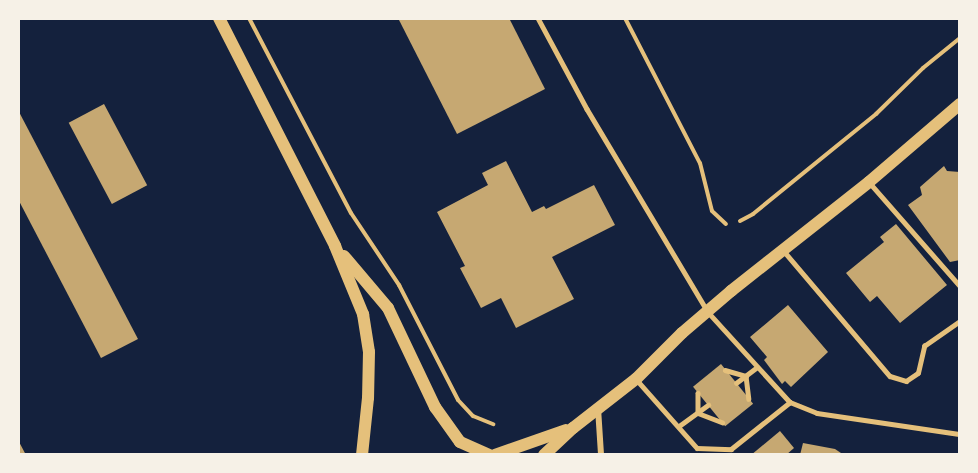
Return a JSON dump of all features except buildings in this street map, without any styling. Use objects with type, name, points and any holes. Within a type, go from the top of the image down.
[{"type":"main road","points":[[219,18],[335,246],[356,295],[368,335],[368,398],[362,455]]},
{"type":"main road","points":[[544,455],[573,428],[636,379],[708,312],[960,104]]},
{"type":"main road","points":[[335,246],[388,308],[435,407],[460,442],[489,455]]},
{"type":"main road","points":[[495,455],[573,428]]},
{"type":"street","points":[[598,408],[601,455]]},
{"type":"lane","points":[[538,18],[587,110],[708,312],[790,402],[817,413],[960,434]]},
{"type":"lane","points":[[868,182],[960,286]]},
{"type":"lane","points":[[783,250],[890,376],[906,381],[918,373],[924,346],[960,321]]},
{"type":"lane","points":[[736,383],[757,367]]},
{"type":"lane","points":[[725,370],[746,376]]},
{"type":"lane","points":[[746,376],[749,399]]},
{"type":"lane","points":[[636,379],[697,448],[731,449],[790,402]]},
{"type":"lane","points":[[698,393],[698,412]]},
{"type":"lane","points":[[679,426],[708,405]]},
{"type":"lane","points":[[698,412],[722,422]]},
{"type":"path","points":[[249,18],[351,213],[399,285],[458,400],[473,416],[493,424]]},
{"type":"path","points":[[625,18],[700,163],[712,212],[726,224]]},
{"type":"path","points":[[740,221],[753,214],[876,114],[923,68],[960,38]]}]
